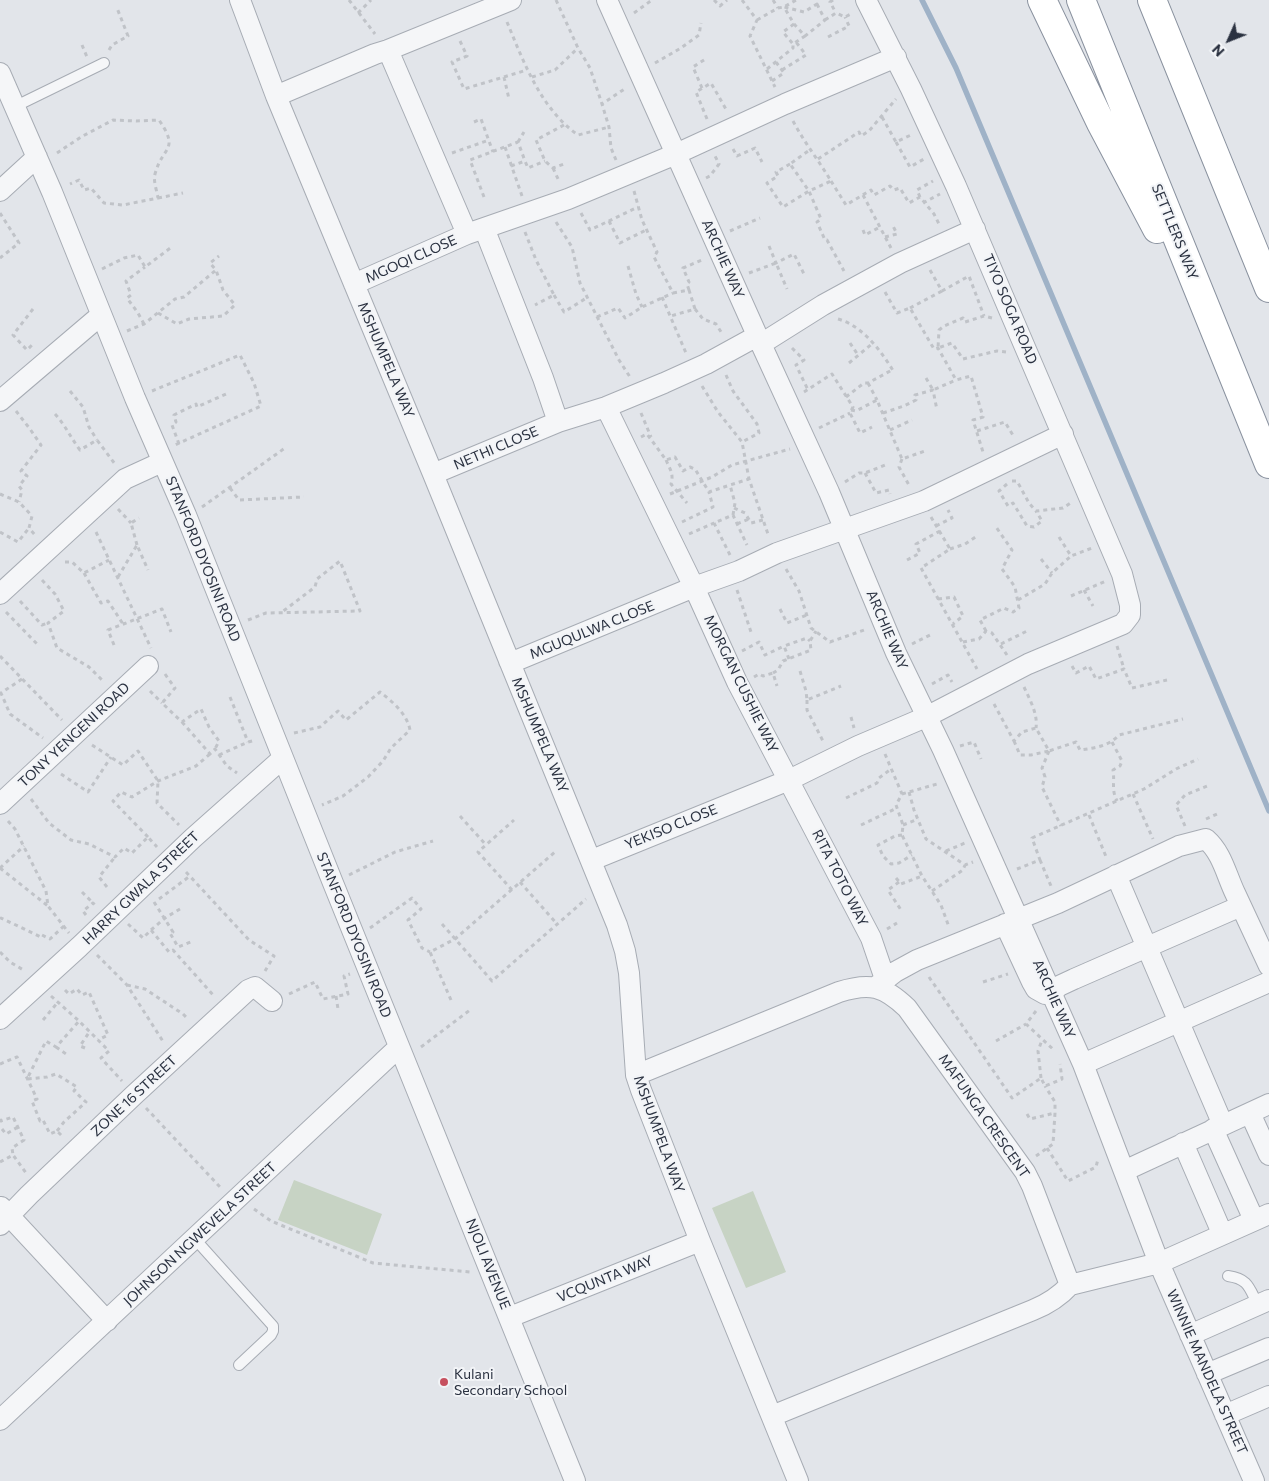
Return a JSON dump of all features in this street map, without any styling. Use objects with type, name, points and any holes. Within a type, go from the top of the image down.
[{"type":"highway","points":[[1042,0],[1101,124],[1228,366]]},
{"type":"highway","name":"SETTLERS WAY","points":[[1081,0],[1269,464]]},
{"type":"highway","points":[[1152,0],[1269,288]]},
{"type":"highway","points":[[1171,0],[1192,60],[1214,151]]},
{"type":"street","name":"MSHUMPELA WAY","points":[[240,0],[276,96],[602,885],[625,952],[629,973],[636,1074],[700,1242],[798,1481]]},
{"type":"street","name":"ARCHIE WAY","points":[[607,0],[829,492],[896,653],[956,779],[999,876],[1012,922],[1051,994],[1083,1064],[1159,1263]]},
{"type":"street","points":[[276,96],[505,2]]},
{"type":"street","name":"TIYO SOGA ROAD","points":[[867,3],[896,57],[950,172],[1122,574],[1131,611],[1129,619],[1123,624]]},
{"type":"street","points":[[381,52],[434,159],[475,231],[516,312],[543,378],[558,422]]},
{"type":"street","name":"MGOQI CLOSE","points":[[354,284],[475,231],[573,197],[622,177],[896,57]]},
{"type":"street","name":"STANFORD DYOSINI ROAD","points":[[0,73],[16,106],[110,338],[186,515],[402,1053]]},
{"type":"street","points":[[0,191],[37,157]]},
{"type":"street","name":"NETHI CLOSE","points":[[433,474],[558,422],[606,407],[693,370],[723,355],[778,333],[823,305],[900,263],[975,228]]},
{"type":"street","points":[[2,399],[101,315]]},
{"type":"street","name":"MORGAN CUSHIE WAY","points":[[606,407],[694,587],[726,660],[789,780]]},
{"type":"street","name":"MGUQULWA CLOSE","points":[[509,661],[520,659],[694,587],[734,573],[777,553],[909,507],[1063,434]]},
{"type":"street","points":[[3,590],[126,479],[160,456]]},
{"type":"street","name":"YEKISO CLOSE","points":[[592,860],[789,780],[831,758],[926,717],[1062,648],[1123,624]]},
{"type":"street","name":"TONY YENGENI ROAD","points":[[3,810],[50,757],[152,662]]},
{"type":"street","name":"HARRY GWALA STREET","points":[[0,1019],[82,945],[193,838],[283,758]]},
{"type":"street","name":"RITA TOTO WAY","points":[[789,780],[871,938],[881,983]]},
{"type":"street","points":[[636,1074],[840,992],[881,983],[918,960],[1058,903],[1116,866],[1200,840],[1206,839],[1212,844],[1222,860],[1269,966]]},
{"type":"street","points":[[772,1416],[1034,1310],[1056,1299],[1070,1285],[1159,1263],[1222,1234],[1264,1221],[1218,1127],[1179,1022],[1147,947],[1116,866]]},
{"type":"street","points":[[1012,922],[1025,969],[1036,989],[1045,994],[1051,994],[1065,983],[1241,906]]},
{"type":"street","points":[[1083,1064],[1269,982]]},
{"type":"street","name":"MAFUNGA CRESCENT","points":[[881,983],[891,995],[907,1008],[1025,1172],[1070,1285]]},
{"type":"street","name":"ZONE 16 STREET","points":[[3,1216],[36,1188],[248,990],[255,987],[272,1001]]},
{"type":"street","name":"JOHNSON NGWEVELA STREET","points":[[0,1420],[234,1202],[402,1053]]},
{"type":"street","name":"NJOLI AVENUE","points":[[402,1053],[575,1481]]},
{"type":"street","points":[[1124,1171],[1269,1104]]},
{"type":"street","points":[[1250,1112],[1269,1155]]},
{"type":"street","points":[[1183,1143],[1222,1234]]},
{"type":"street","points":[[3,1216],[107,1321]]},
{"type":"street","name":"VCQUNTA WAY","points":[[510,1317],[700,1242]]},
{"type":"street","name":"WINNIE MANDELA STREET","points":[[1159,1263],[1254,1481]]},
{"type":"street","points":[[1190,1335],[1263,1303]]},
{"type":"street","points":[[1207,1374],[1269,1348]]},
{"type":"street","points":[[1225,1415],[1269,1396]]},
{"type":"lane","points":[[16,106],[104,62]]},
{"type":"lane","points":[[195,1239],[273,1326],[271,1335],[239,1365]]},
{"type":"lane","points":[[1228,1276],[1239,1278],[1246,1282],[1263,1303]]},
{"type":"path","points":[[349,0],[381,52]]},
{"type":"path","points":[[358,13],[371,0]]},
{"type":"path","points":[[556,0],[578,48],[590,68],[602,104]]},
{"type":"path","points":[[714,0],[720,6],[727,0]]},
{"type":"path","points":[[742,0],[757,20]]},
{"type":"path","points":[[773,0],[778,8]]},
{"type":"path","points":[[784,8],[796,0]]},
{"type":"path","points":[[828,37],[849,26],[845,17],[836,13],[830,2],[833,0]]},
{"type":"path","points":[[505,2],[527,70],[544,100],[564,125],[578,135],[609,126]]},
{"type":"path","points":[[845,17],[867,3]]},
{"type":"path","points":[[825,20],[817,4],[804,12],[778,8],[757,20],[750,36],[802,137],[846,205],[871,190],[874,195],[890,186],[894,190],[900,188],[909,203],[920,197]]},
{"type":"path","points":[[104,62],[112,44],[128,36],[117,8]]},
{"type":"path","points":[[784,8],[794,24],[805,36]]},
{"type":"path","points":[[766,70],[793,48],[795,43],[836,13]]},
{"type":"path","points":[[452,24],[466,56],[452,62],[464,89],[527,70]]},
{"type":"path","points":[[782,70],[806,54],[783,32],[794,24]]},
{"type":"path","points":[[532,77],[555,70],[578,48]]},
{"type":"path","points":[[702,88],[693,66],[708,58]]},
{"type":"path","points":[[772,81],[784,73],[776,62]]},
{"type":"path","points":[[504,77],[509,99]]},
{"type":"path","points":[[691,187],[710,176],[719,164],[720,134],[711,83],[696,92],[720,134],[737,156],[755,148],[762,162]]},
{"type":"path","points":[[818,159],[859,132],[861,136],[869,131],[893,102],[911,88]]},
{"type":"path","points":[[882,117],[910,167],[940,150]]},
{"type":"path","points":[[474,122],[481,119],[494,152]]},
{"type":"path","points":[[37,157],[54,155],[81,136],[112,120],[159,120],[168,134],[170,143],[154,176],[158,198]]},
{"type":"path","points":[[564,125],[536,140],[545,161],[553,168],[564,164]]},
{"type":"path","points":[[896,142],[928,127]]},
{"type":"path","points":[[484,197],[470,160],[518,142],[524,132]]},
{"type":"path","points":[[434,159],[489,140]]},
{"type":"path","points":[[518,142],[528,168],[545,161]]},
{"type":"path","points":[[505,147],[512,166],[536,260],[554,295],[564,312],[588,297]]},
{"type":"path","points":[[811,149],[776,172],[778,176],[767,183],[783,208],[809,191],[831,182]]},
{"type":"path","points":[[512,166],[525,161]]},
{"type":"path","points":[[790,164],[809,191],[821,219],[817,222],[822,234],[854,289]]},
{"type":"path","points":[[949,241],[934,214],[920,197],[917,190],[950,172]]},
{"type":"path","points":[[622,177],[634,191],[646,230],[657,252],[654,257],[673,293]]},
{"type":"path","points":[[52,192],[79,180],[84,190],[91,188],[104,203],[123,205],[183,193]]},
{"type":"path","points":[[862,195],[900,263]]},
{"type":"path","points":[[573,197],[590,230],[638,207]]},
{"type":"path","points":[[548,206],[559,228],[572,247],[580,283],[635,394],[651,438]]},
{"type":"path","points":[[0,212],[19,243],[0,258]]},
{"type":"path","points":[[742,442],[759,433],[757,424],[733,391],[716,324],[703,319],[695,309],[687,284],[689,282],[683,268],[760,218]]},
{"type":"path","points":[[609,221],[620,243],[646,230]]},
{"type":"path","points":[[885,237],[897,234],[892,224]]},
{"type":"path","points":[[863,230],[866,235],[880,227]]},
{"type":"path","points":[[144,324],[127,298],[131,295],[126,281],[173,246]]},
{"type":"path","points":[[769,246],[787,289]]},
{"type":"path","points":[[732,280],[794,254],[805,276]]},
{"type":"path","points":[[921,254],[942,291]]},
{"type":"path","points":[[86,277],[124,258],[138,255],[145,267]]},
{"type":"path","points":[[158,313],[177,324],[189,319],[223,316],[235,305],[223,290],[216,270],[210,263],[219,256]]},
{"type":"path","points":[[628,266],[642,307]]},
{"type":"path","points":[[110,338],[144,324],[175,299],[184,297],[216,270]]},
{"type":"path","points":[[876,276],[897,313],[969,276],[984,316]]},
{"type":"path","points":[[597,317],[618,308],[625,318],[662,297],[689,290]]},
{"type":"path","points":[[516,312],[554,295]]},
{"type":"path","points":[[662,297],[693,370],[718,412],[742,442],[749,479],[766,532],[799,591],[811,628],[830,642],[884,624]]},
{"type":"path","points":[[823,305],[832,318],[848,322],[858,328],[873,343],[893,371],[868,383],[864,382],[846,397]]},
{"type":"path","points":[[910,308],[934,349],[952,343],[963,359],[997,351],[1004,352],[1025,345]]},
{"type":"path","points":[[33,309],[13,335],[26,350],[32,345],[46,361]]},
{"type":"path","points":[[670,316],[695,309]]},
{"type":"path","points":[[956,380],[938,348],[939,330],[963,318],[965,322],[984,316],[995,320],[1012,316]]},
{"type":"path","points":[[778,333],[804,360],[796,365],[808,390]]},
{"type":"path","points":[[850,343],[858,356]]},
{"type":"path","points":[[849,363],[873,343]]},
{"type":"path","points":[[135,398],[240,355],[254,383],[262,406],[179,444],[160,456]]},
{"type":"path","points":[[788,401],[832,374],[853,407],[850,412]]},
{"type":"path","points":[[883,413],[916,400],[915,395],[971,376],[982,417],[973,420],[983,450],[986,472]]},
{"type":"path","points":[[926,378],[933,390],[937,410]]},
{"type":"path","points":[[868,383],[902,459],[899,467],[912,494],[909,507]]},
{"type":"path","points":[[70,391],[83,406],[89,427],[97,440],[126,479]]},
{"type":"path","points":[[179,444],[172,424],[176,422],[174,415],[196,404],[197,407],[226,394]]},
{"type":"path","points":[[2,399],[30,429],[41,445],[21,471],[27,476],[19,486],[22,490],[19,502]]},
{"type":"path","points":[[652,501],[712,477],[732,465],[746,462],[805,440],[850,412],[856,411],[877,400]]},
{"type":"path","points":[[850,412],[860,433],[872,427]]},
{"type":"path","points":[[55,414],[80,450],[97,440]]},
{"type":"path","points":[[890,430],[912,420]]},
{"type":"path","points":[[976,431],[1005,422],[1023,452]]},
{"type":"path","points":[[624,444],[647,434],[666,460],[672,473],[671,484],[687,503]]},
{"type":"path","points":[[186,515],[204,506],[285,448]]},
{"type":"path","points":[[902,459],[925,451]]},
{"type":"path","points":[[666,460],[675,457],[683,471],[690,467],[695,469],[709,492],[713,507],[669,536]]},
{"type":"path","points":[[829,492],[859,473],[865,473],[885,464]]},
{"type":"path","points":[[865,473],[876,492],[889,490],[935,525],[950,549]]},
{"type":"path","points":[[709,492],[749,479]]},
{"type":"path","points":[[1011,481],[1017,481],[1029,503],[1036,511],[1042,521],[1034,527],[1027,526],[1013,503],[1008,506],[999,491],[1011,481]]},
{"type":"path","points":[[730,485],[735,503],[733,515],[757,563]]},
{"type":"path","points":[[230,488],[239,500],[304,497]]},
{"type":"path","points":[[1036,511],[1063,508],[1088,493]]},
{"type":"path","points":[[734,508],[741,510],[751,523],[763,520]]},
{"type":"path","points":[[87,513],[138,618],[152,662],[175,688],[162,703],[182,722],[210,754]]},
{"type":"path","points":[[669,536],[733,515]]},
{"type":"path","points":[[139,518],[131,523],[137,545],[148,570]]},
{"type":"path","points":[[737,524],[749,519]]},
{"type":"path","points":[[714,522],[734,573],[752,635]]},
{"type":"path","points":[[986,631],[980,620],[1004,608],[1013,612],[1019,608],[1015,587],[1002,569],[1012,550],[996,527]]},
{"type":"path","points":[[0,532],[18,542],[29,528]]},
{"type":"path","points":[[907,560],[920,553],[916,544],[940,531]]},
{"type":"path","points":[[978,536],[965,544],[950,549],[921,568],[953,624],[1020,755],[1031,756],[1076,742],[1080,750],[1112,742],[1119,735],[1183,719]]},
{"type":"path","points":[[1059,537],[1071,556]]},
{"type":"path","points":[[1018,600],[1045,584],[1052,573],[1071,556],[1108,541]]},
{"type":"path","points":[[118,578],[137,545]]},
{"type":"path","points":[[1041,559],[1052,573]]},
{"type":"path","points":[[231,626],[266,613],[360,612],[340,561],[318,579],[315,586],[282,612]]},
{"type":"path","points":[[3,590],[42,625],[48,623],[64,611],[55,594],[29,567]]},
{"type":"path","points":[[84,573],[101,603],[108,601],[123,624]]},
{"type":"path","points":[[1071,596],[1122,574]]},
{"type":"path","points":[[1084,590],[1093,606]]},
{"type":"path","points":[[938,599],[954,597],[963,616],[953,624]]},
{"type":"path","points":[[0,606],[39,646]]},
{"type":"path","points":[[114,645],[108,630],[162,608],[171,632]]},
{"type":"path","points":[[780,609],[787,623],[807,615]]},
{"type":"path","points":[[48,623],[57,648],[89,667],[117,694]]},
{"type":"path","points":[[1000,644],[1029,630]]},
{"type":"path","points":[[739,686],[759,674],[763,676],[778,670],[783,661],[811,650],[810,641],[816,631]]},
{"type":"path","points":[[726,660],[759,642],[765,655],[807,638],[810,641]]},
{"type":"path","points":[[784,646],[789,659]]},
{"type":"path","points":[[1062,648],[1076,673],[1090,666],[1096,679],[1124,669],[1132,688],[1167,680]]},
{"type":"path","points":[[0,656],[75,734],[123,765],[138,751],[158,781],[157,803],[193,838]]},
{"type":"path","points":[[800,671],[806,691],[807,710],[831,758]]},
{"type":"path","points":[[772,673],[777,686]]},
{"type":"path","points":[[22,679],[1,693],[10,714],[28,726],[50,757],[88,792],[111,757]]},
{"type":"path","points":[[807,700],[841,686]]},
{"type":"path","points":[[219,755],[248,742],[320,727],[338,711],[346,720],[380,692],[392,701],[408,720],[410,730],[391,748],[383,761],[368,777],[343,796],[306,812]]},
{"type":"path","points":[[230,697],[248,742]]},
{"type":"path","points":[[148,837],[113,801],[121,792],[132,797],[158,781],[196,766],[215,749],[219,741],[209,727],[202,709],[182,722]]},
{"type":"path","points":[[1014,741],[1022,732],[1036,728],[1050,751]]},
{"type":"path","points":[[878,738],[902,794]]},
{"type":"path","points":[[1112,742],[1122,761],[1120,766],[1113,770],[1115,781],[1113,792],[1117,801]]},
{"type":"path","points":[[215,749],[227,766],[252,786]]},
{"type":"path","points":[[1050,751],[1042,768],[1045,777],[1042,787],[1061,826]]},
{"type":"path","points":[[1058,903],[1032,838],[1133,794],[1176,769],[1198,760]]},
{"type":"path","points":[[846,798],[877,783],[879,778],[891,769]]},
{"type":"path","points":[[956,779],[902,794],[896,805],[903,825],[902,835],[922,876],[941,905],[956,944]]},
{"type":"path","points":[[1186,827],[1176,805],[1186,796],[1207,786]]},
{"type":"path","points":[[910,792],[926,839],[965,865]]},
{"type":"path","points":[[1133,794],[1154,841],[1148,844]]},
{"type":"path","points":[[861,825],[897,808]]},
{"type":"path","points":[[3,810],[15,829],[46,891],[48,906]]},
{"type":"path","points":[[1201,821],[1217,814]]},
{"type":"path","points":[[1089,815],[1108,861],[1116,866]]},
{"type":"path","points":[[460,816],[486,845]]},
{"type":"path","points":[[903,825],[918,819]]},
{"type":"path","points":[[512,890],[478,852],[514,820]]},
{"type":"path","points":[[1178,831],[1193,824]]},
{"type":"path","points":[[902,835],[895,836],[878,845],[883,856],[891,864],[899,863],[912,855]]},
{"type":"path","points":[[333,882],[395,852],[433,841]]},
{"type":"path","points":[[24,846],[0,868],[48,906],[82,945],[127,985],[161,1039],[177,1056]]},
{"type":"path","points":[[430,952],[455,939],[555,852]]},
{"type":"path","points":[[932,891],[963,870],[965,865],[990,856]]},
{"type":"path","points":[[107,887],[99,877],[115,857]]},
{"type":"path","points":[[999,876],[1040,860]]},
{"type":"path","points":[[155,903],[190,876]]},
{"type":"path","points":[[896,878],[901,884],[922,876]]},
{"type":"path","points":[[520,882],[557,924]]},
{"type":"path","points":[[899,882],[888,890],[901,910]]},
{"type":"path","points":[[146,883],[155,903],[173,932],[170,933],[178,948]]},
{"type":"path","points":[[442,924],[492,981],[602,885]]},
{"type":"path","points":[[82,892],[93,903]]},
{"type":"path","points":[[356,938],[412,898],[420,909],[408,920],[422,948],[430,952],[451,1000]]},
{"type":"path","points":[[115,912],[143,938],[165,918],[180,909]]},
{"type":"path","points":[[0,918],[41,937],[42,935],[50,939],[64,926]]},
{"type":"path","points":[[150,930],[169,952],[193,941]]},
{"type":"path","points":[[173,950],[227,1010]]},
{"type":"path","points":[[0,952],[10,962],[26,972],[90,1031],[109,1052],[101,1058],[234,1202],[254,1209],[271,1221],[373,1263],[475,1272],[491,1270]]},
{"type":"path","points":[[918,960],[1012,1098],[1041,1078]]},
{"type":"path","points":[[272,1001],[315,982],[323,999],[348,994],[344,976],[368,967]]},
{"type":"path","points":[[983,982],[1025,969]]},
{"type":"path","points":[[127,985],[145,989],[183,1014],[201,1033]]},
{"type":"path","points":[[65,990],[69,994],[77,989],[82,995],[89,992],[108,1035],[98,1040]]},
{"type":"path","points":[[996,1042],[1026,1024],[1051,994]]},
{"type":"path","points":[[336,996],[338,1009]]},
{"type":"path","points":[[43,1020],[58,1002]]},
{"type":"path","points":[[402,1053],[470,1010]]},
{"type":"path","points":[[56,1047],[79,1021]]},
{"type":"path","points":[[1026,1024],[1059,1054]]},
{"type":"path","points":[[85,1048],[80,1046],[90,1031]]},
{"type":"path","points":[[1016,1160],[1034,1157],[1053,1144],[1054,1102],[1041,1078],[1038,1052],[1042,1039]]},
{"type":"path","points":[[27,1079],[46,1041],[66,1054]]},
{"type":"path","points":[[0,1064],[17,1057],[36,1099],[32,1101],[40,1121],[43,1120],[50,1134],[57,1132],[64,1122],[86,1102],[74,1091],[77,1087],[56,1074],[27,1079]]},
{"type":"path","points":[[1045,1086],[1062,1078]]},
{"type":"path","points":[[1027,1114],[1030,1119],[1055,1113]]},
{"type":"path","points":[[0,1119],[1,1121],[13,1117],[24,1140],[12,1148],[13,1155],[36,1188]]},
{"type":"path","points":[[2,1129],[6,1134],[18,1127]]},
{"type":"path","points":[[57,1132],[76,1150]]},
{"type":"path","points":[[1047,1148],[1068,1181],[1096,1167],[1100,1150],[1111,1135]]},
{"type":"path","points":[[0,1162],[13,1155]]},
{"type":"green space","points":[[294,1180],[382,1214],[367,1255],[278,1220]]},
{"type":"green space","points":[[753,1191],[786,1272],[746,1288],[712,1208]]},
{"type":"waterway","points":[[922,0],[956,68],[1269,811]]},
{"type":"place","name":"Kulani Secondary School","points":[[444,1382]]}]
